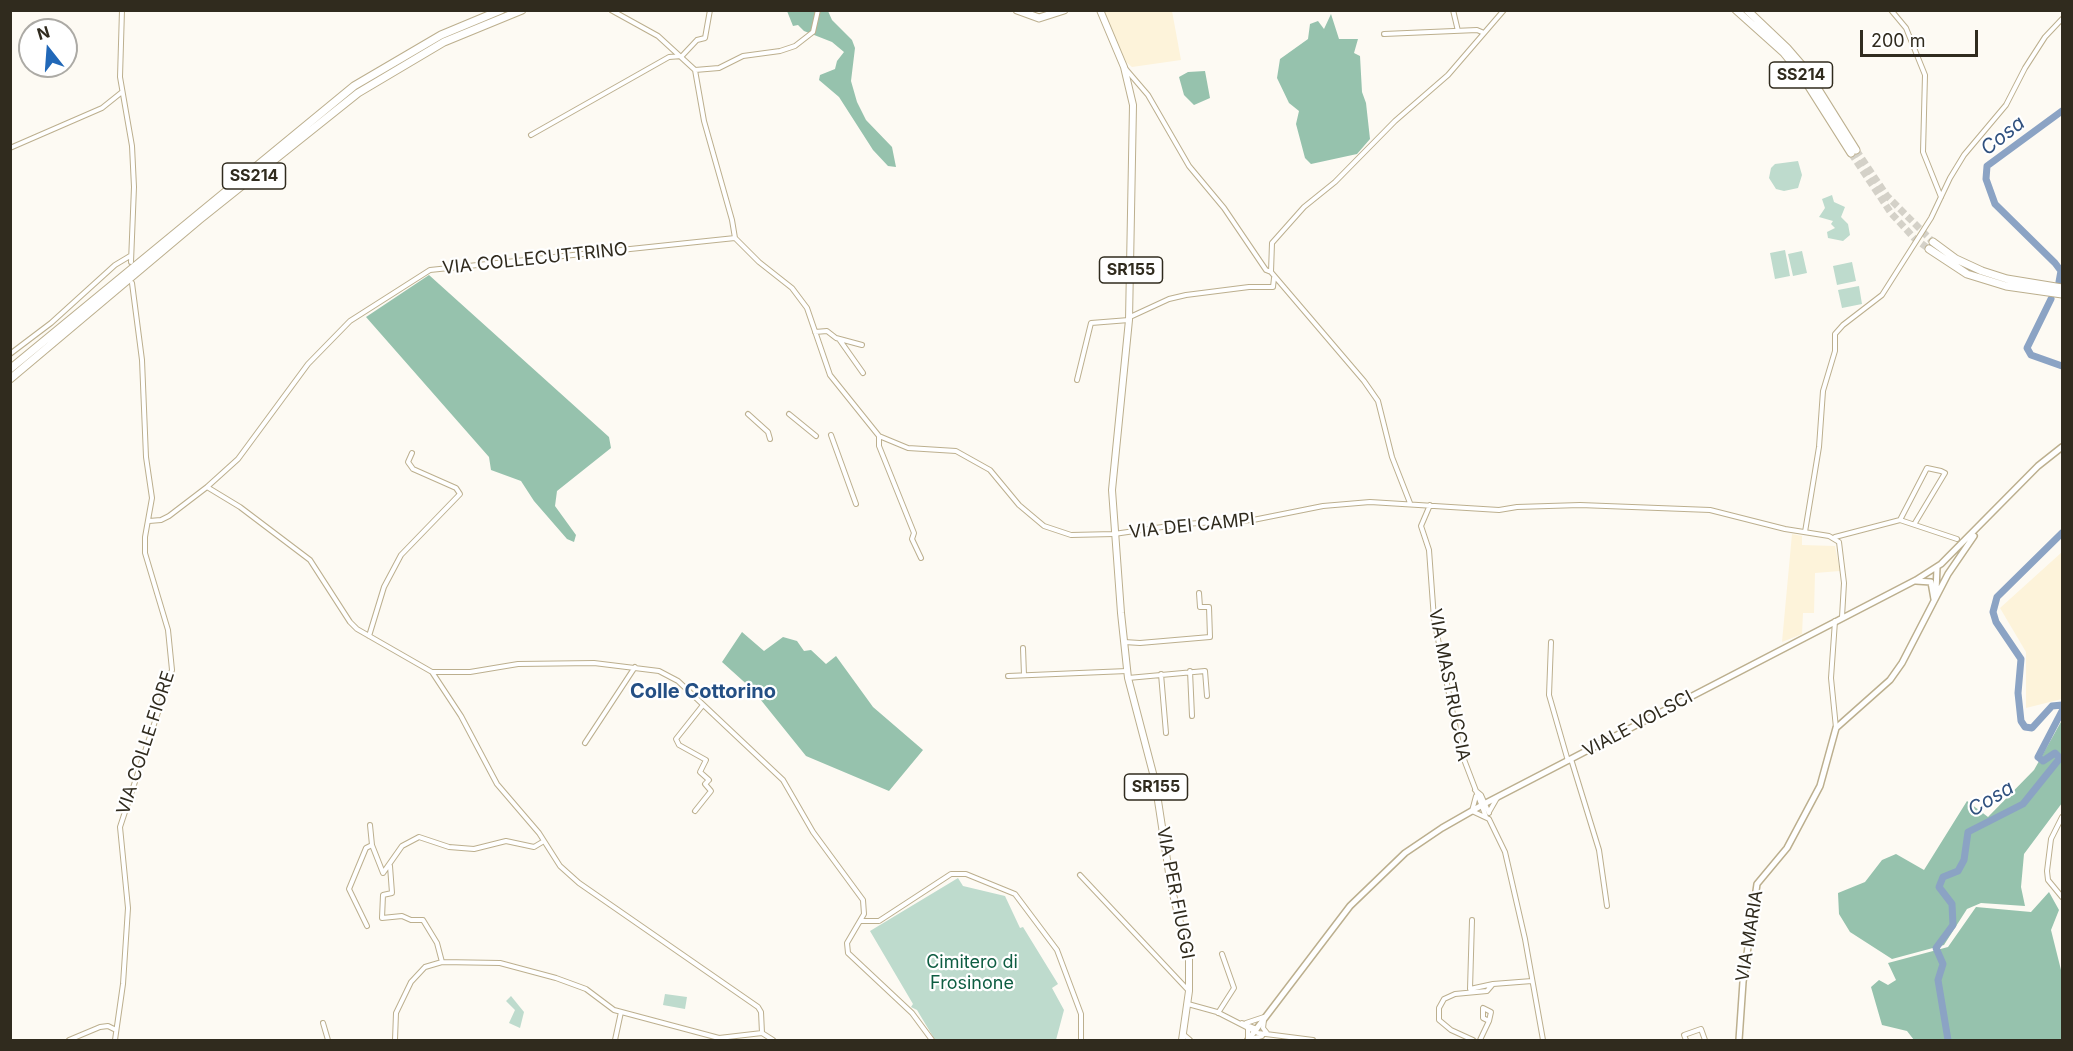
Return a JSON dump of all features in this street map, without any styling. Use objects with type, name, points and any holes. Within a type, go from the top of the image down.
[{"type":"highway","name":"SS214","points":[[10,369],[354,86],[441,35],[501,10]]},
{"type":"highway","name":"SS214","points":[[10,379],[199,220],[358,93],[444,42],[522,10]]},
{"type":"highway","points":[[1017,10],[1039,18],[1064,10]]},
{"type":"highway","name":"SS214","points":[[1736,10],[1784,53],[1854,151],[1806,70],[1787,48],[1747,10]]},
{"type":"highway","points":[[2062,288],[2007,279],[1982,271],[1931,245],[1967,274],[2006,286],[2062,294]]},
{"type":"main road","name":"SR155","points":[[1100,10],[1124,67],[1132,105],[1129,318],[1112,490],[1114,534]]},
{"type":"main road","name":"VIALE VOLSCI","points":[[1248,1040],[1350,906],[1405,853],[1497,797],[1937,567],[2038,466],[2062,447]]},
{"type":"main road","points":[[1836,728],[1890,680],[1902,663],[1959,556],[1983,523]]},
{"type":"main road","name":"VIA PER FIUGGI","points":[[1114,534],[1127,675],[1155,781],[1171,886],[1189,959],[1188,1004],[1182,1037]]},
{"type":"main road","points":[[1937,567],[1943,577],[1940,589]]},
{"type":"main road","points":[[1934,601],[1937,567]]},
{"type":"main road","points":[[1912,582],[1930,582],[1934,589],[1934,601]]},
{"type":"main road","name":"VIA MARIA","points":[[1739,1041],[1743,982],[1757,884],[1787,848],[1820,786],[1836,728]]},
{"type":"street","points":[[122,10],[120,77],[132,147],[134,187],[130,262]]},
{"type":"street","points":[[611,10],[658,36],[695,70],[699,81],[704,121],[735,238]]},
{"type":"street","points":[[531,135],[669,57],[682,56],[697,40],[705,38],[710,10]]},
{"type":"street","points":[[695,70],[719,68],[743,56],[780,51],[795,46],[813,32],[818,10]]},
{"type":"street","points":[[1453,10],[1458,31]]},
{"type":"street","points":[[1271,272],[1272,243],[1280,231],[1304,207],[1335,182],[1395,121],[1436,86],[1504,10]]},
{"type":"street","points":[[1891,10],[1906,28],[1925,75],[1923,152],[1942,197]]},
{"type":"street","points":[[1805,532],[1819,447],[1823,391],[1835,351],[1835,334],[1842,325],[1882,295],[1931,218],[1964,155],[2006,105],[2025,68],[2045,37],[2062,19]]},
{"type":"street","points":[[1384,34],[1481,30],[1484,33]]},
{"type":"street","points":[[1124,67],[1148,95],[1190,166],[1224,208],[1266,270],[1271,272],[1364,381],[1378,401],[1392,457],[1410,503]]},
{"type":"street","points":[[10,148],[93,112],[109,104],[123,92]]},
{"type":"street","name":"VIA DEI CAMPI","points":[[735,238],[759,262],[792,288],[807,308],[830,375],[879,436],[908,448],[956,451],[964,455],[990,470],[1018,505],[1044,526],[1071,535],[1114,534],[1183,524],[1253,520],[1323,506],[1370,502],[1499,510],[1557,505],[1686,507],[1728,514],[1785,529],[1834,537]]},
{"type":"street","name":"VIA COLLECUTTRINO","points":[[149,521],[161,520],[169,516],[207,487],[253,441],[328,340],[350,321],[430,270],[735,238]]},
{"type":"street","points":[[10,354],[51,323],[115,265],[130,256]]},
{"type":"street","points":[[1077,380],[1091,323],[1129,318],[1169,299],[1188,295],[1273,287],[1275,277]]},
{"type":"street","name":"VIA COLLE FIORE","points":[[115,1041],[123,984],[128,908],[120,827],[172,670],[168,630],[145,553],[145,537],[152,498],[146,457],[142,360],[132,283]]},
{"type":"street","points":[[815,332],[827,331],[839,339],[862,345]]},
{"type":"street","points":[[839,339],[863,373]]},
{"type":"street","points":[[748,414],[768,432],[770,439]]},
{"type":"street","points":[[789,414],[816,436]]},
{"type":"street","points":[[831,435],[856,504]]},
{"type":"street","points":[[879,436],[879,446],[914,533],[912,539],[921,558]]},
{"type":"street","points":[[369,636],[384,587],[401,555],[460,495],[456,488],[412,469],[408,462],[412,453]]},
{"type":"street","points":[[1900,520],[1927,468],[1945,473],[1916,523]]},
{"type":"street","points":[[207,487],[216,490],[304,554],[330,588],[350,622],[369,636],[432,672],[461,716],[497,784],[544,841],[560,866],[579,883],[758,1007],[761,1012],[762,1033]]},
{"type":"street","name":"VIA MASTRUCCIA","points":[[1430,505],[1421,525],[1429,550],[1434,619],[1460,749],[1475,790],[1488,816]]},
{"type":"street","points":[[1834,537],[1900,520],[1916,523],[1957,539]]},
{"type":"street","points":[[1834,537],[1839,542],[1844,583],[1842,617]]},
{"type":"street","points":[[1123,642],[1140,644],[1210,637],[1209,606],[1200,607],[1198,593]]},
{"type":"street","points":[[1835,620],[1831,678],[1836,728]]},
{"type":"street","points":[[1551,642],[1549,695],[1599,850],[1607,906]]},
{"type":"street","points":[[1023,648],[1024,675]]},
{"type":"street","points":[[432,672],[470,672],[510,665],[594,663],[659,671],[671,676],[783,780],[813,832],[859,892],[869,921]]},
{"type":"street","points":[[585,743],[635,667]]},
{"type":"street","points":[[1190,671],[1192,716]]},
{"type":"street","points":[[1008,675],[1127,675],[1205,671],[1207,696]]},
{"type":"street","points":[[1161,674],[1166,733]]},
{"type":"street","points":[[695,811],[711,791],[705,784],[709,780],[700,772],[706,760],[679,745],[676,739],[703,705]]},
{"type":"street","points":[[1488,816],[1497,797],[1478,795],[1472,811],[1488,816],[1505,852],[1543,1041]]},
{"type":"street","points":[[2062,817],[2051,839],[2047,871],[2048,880],[2062,897]]},
{"type":"street","points":[[370,825],[372,845],[383,873],[402,846],[419,837],[449,847],[474,849],[506,841],[534,847],[544,841]]},
{"type":"street","points":[[367,926],[349,889],[366,848],[372,845]]},
{"type":"street","points":[[390,865],[392,893],[383,896],[382,918],[402,916],[411,921],[423,920],[437,943],[442,962]]},
{"type":"street","points":[[861,921],[879,921],[951,874],[966,874],[1015,894],[1032,913],[1057,950],[1081,1014],[1081,1041]]},
{"type":"street","points":[[1080,875],[1189,991]]},
{"type":"street","points":[[865,911],[848,943],[848,953],[912,1013],[932,1041]]},
{"type":"street","points":[[1472,920],[1470,989],[1493,984],[1532,981]]},
{"type":"street","points":[[1218,1013],[1234,988],[1222,954]]},
{"type":"street","points":[[395,1041],[396,1013],[411,982],[425,967],[442,962],[500,963],[556,978],[586,989],[607,1006],[621,1012],[719,1039],[762,1033],[773,1041]]},
{"type":"street","points":[[1473,1041],[1443,1025],[1438,1014],[1439,1008],[1449,996],[1487,991],[1493,984]]},
{"type":"street","points":[[1188,1004],[1218,1013],[1255,1030],[1313,1041]]},
{"type":"street","points":[[615,1041],[621,1012]]},
{"type":"street","points":[[1246,1025],[1266,1016]]},
{"type":"street","points":[[1266,1016],[1263,1028],[1269,1034]]},
{"type":"street","points":[[1480,1041],[1489,1021]]},
{"type":"street","points":[[322,1023],[328,1041]]},
{"type":"street","points":[[1246,1025],[1248,1040],[1269,1034]]},
{"type":"street","points":[[69,1041],[108,1026],[116,1030]]},
{"type":"street","points":[[1686,1041],[1684,1035],[1701,1029],[1705,1041]]},
{"type":"street","points":[[745,1035],[746,1041]]},
{"type":"street","points":[[1182,1037],[1190,1041]]},
{"type":"shaded area","points":[[1104,11],[1172,11],[1181,60],[1132,67],[1126,62]]},
{"type":"shaded area","points":[[1792,534],[1802,536],[1802,545],[1835,546],[1840,571],[1815,573],[1814,613],[1803,613],[1802,634],[1782,642]]},
{"type":"shaded area","points":[[2062,552],[2062,699],[2026,708],[2026,652],[2000,608]]},
{"type":"green space","points":[[787,11],[828,11],[832,20],[852,40],[855,48],[851,81],[857,102],[866,120],[892,147],[896,167],[888,166],[873,150],[839,97],[819,80],[820,75],[835,69],[837,61],[844,52],[832,42],[804,31],[798,25],[793,26]]},
{"type":"green space","points":[[1331,14],[1339,39],[1358,39],[1354,53],[1360,56],[1362,92],[1366,103],[1370,139],[1357,154],[1311,164],[1305,158],[1296,124],[1299,111],[1289,103],[1277,78],[1280,59],[1308,39],[1310,24],[1318,21],[1324,29]]},
{"type":"green space","points":[[1205,71],[1210,98],[1194,105],[1184,95],[1179,77],[1188,72]]},
{"type":"green space","points":[[1798,161],[1802,175],[1798,188],[1784,191],[1776,189],[1769,178],[1771,168],[1775,164]]},
{"type":"green space","points":[[1832,195],[1834,202],[1845,207],[1841,217],[1848,224],[1850,235],[1843,241],[1828,238],[1827,232],[1835,228],[1831,224],[1833,221],[1819,217],[1825,208],[1822,199]]},
{"type":"green space","points":[[1785,250],[1790,276],[1775,279],[1770,253]]},
{"type":"green space","points":[[1802,251],[1807,273],[1793,276],[1788,254]]},
{"type":"green space","points":[[1852,262],[1856,281],[1837,285],[1833,266]]},
{"type":"green space","points":[[429,275],[609,437],[611,448],[557,491],[555,506],[576,535],[574,542],[567,539],[534,501],[521,481],[491,470],[489,457],[366,317]]},
{"type":"green space","points":[[1859,286],[1862,304],[1842,308],[1838,290]]},
{"type":"green space","points":[[742,632],[764,651],[783,637],[797,641],[804,651],[811,650],[826,664],[836,656],[873,707],[923,750],[889,791],[806,756],[752,689],[722,662]]},
{"type":"green space","points":[[2062,720],[2062,803],[2024,854],[2021,887],[2025,906],[1981,903],[1967,909],[1944,945],[1892,959],[1850,932],[1839,914],[1838,893],[1865,882],[1882,860],[1896,854],[1924,870],[1967,801],[1988,817],[2034,770]]},
{"type":"green space","name":"Cimitero di Frosinone","points":[[958,878],[963,886],[1005,896],[1020,928],[1023,927],[1058,984],[1052,988],[1064,1010],[1056,1040],[935,1040],[917,1010],[911,1007],[913,1004],[870,931]]},
{"type":"green space","points":[[2049,892],[2059,910],[2051,930],[2062,974],[2062,1040],[1914,1040],[1907,1031],[1882,1025],[1871,987],[1879,980],[1888,985],[1896,980],[1888,963],[1948,947],[1976,907],[2031,912]]},
{"type":"green space","points":[[665,994],[687,997],[685,1009],[663,1005]]},
{"type":"green space","points":[[511,996],[524,1012],[520,1028],[509,1023],[515,1010],[506,1001]]},
{"type":"waterway","name":"Cosa","points":[[2059,282],[2061,271],[1995,204],[1986,179],[1987,166],[2062,111]]},
{"type":"waterway","points":[[2051,299],[2027,348],[2031,355],[2062,366]]},
{"type":"waterway","points":[[2062,533],[1997,597],[1993,612],[1996,622],[2021,659],[2018,693],[2021,721],[2025,727],[2032,728],[2052,706],[2062,705]]},
{"type":"waterway","name":"Cosa","points":[[1948,1040],[1938,980],[1943,964],[1936,948],[1953,925],[1952,904],[1939,887],[1943,877],[1958,871],[1964,860],[1968,832],[2023,804],[2060,758],[2055,753],[2043,761],[2038,757],[2062,711]]},
{"type":"tunnel","points":[[1856,150],[1887,196],[1933,242]]},
{"type":"tunnel","points":[[1851,153],[1891,213],[1914,238],[1929,249]]},
{"type":"district","name":"Colle Cottorino","points":[[703,692]]}]
